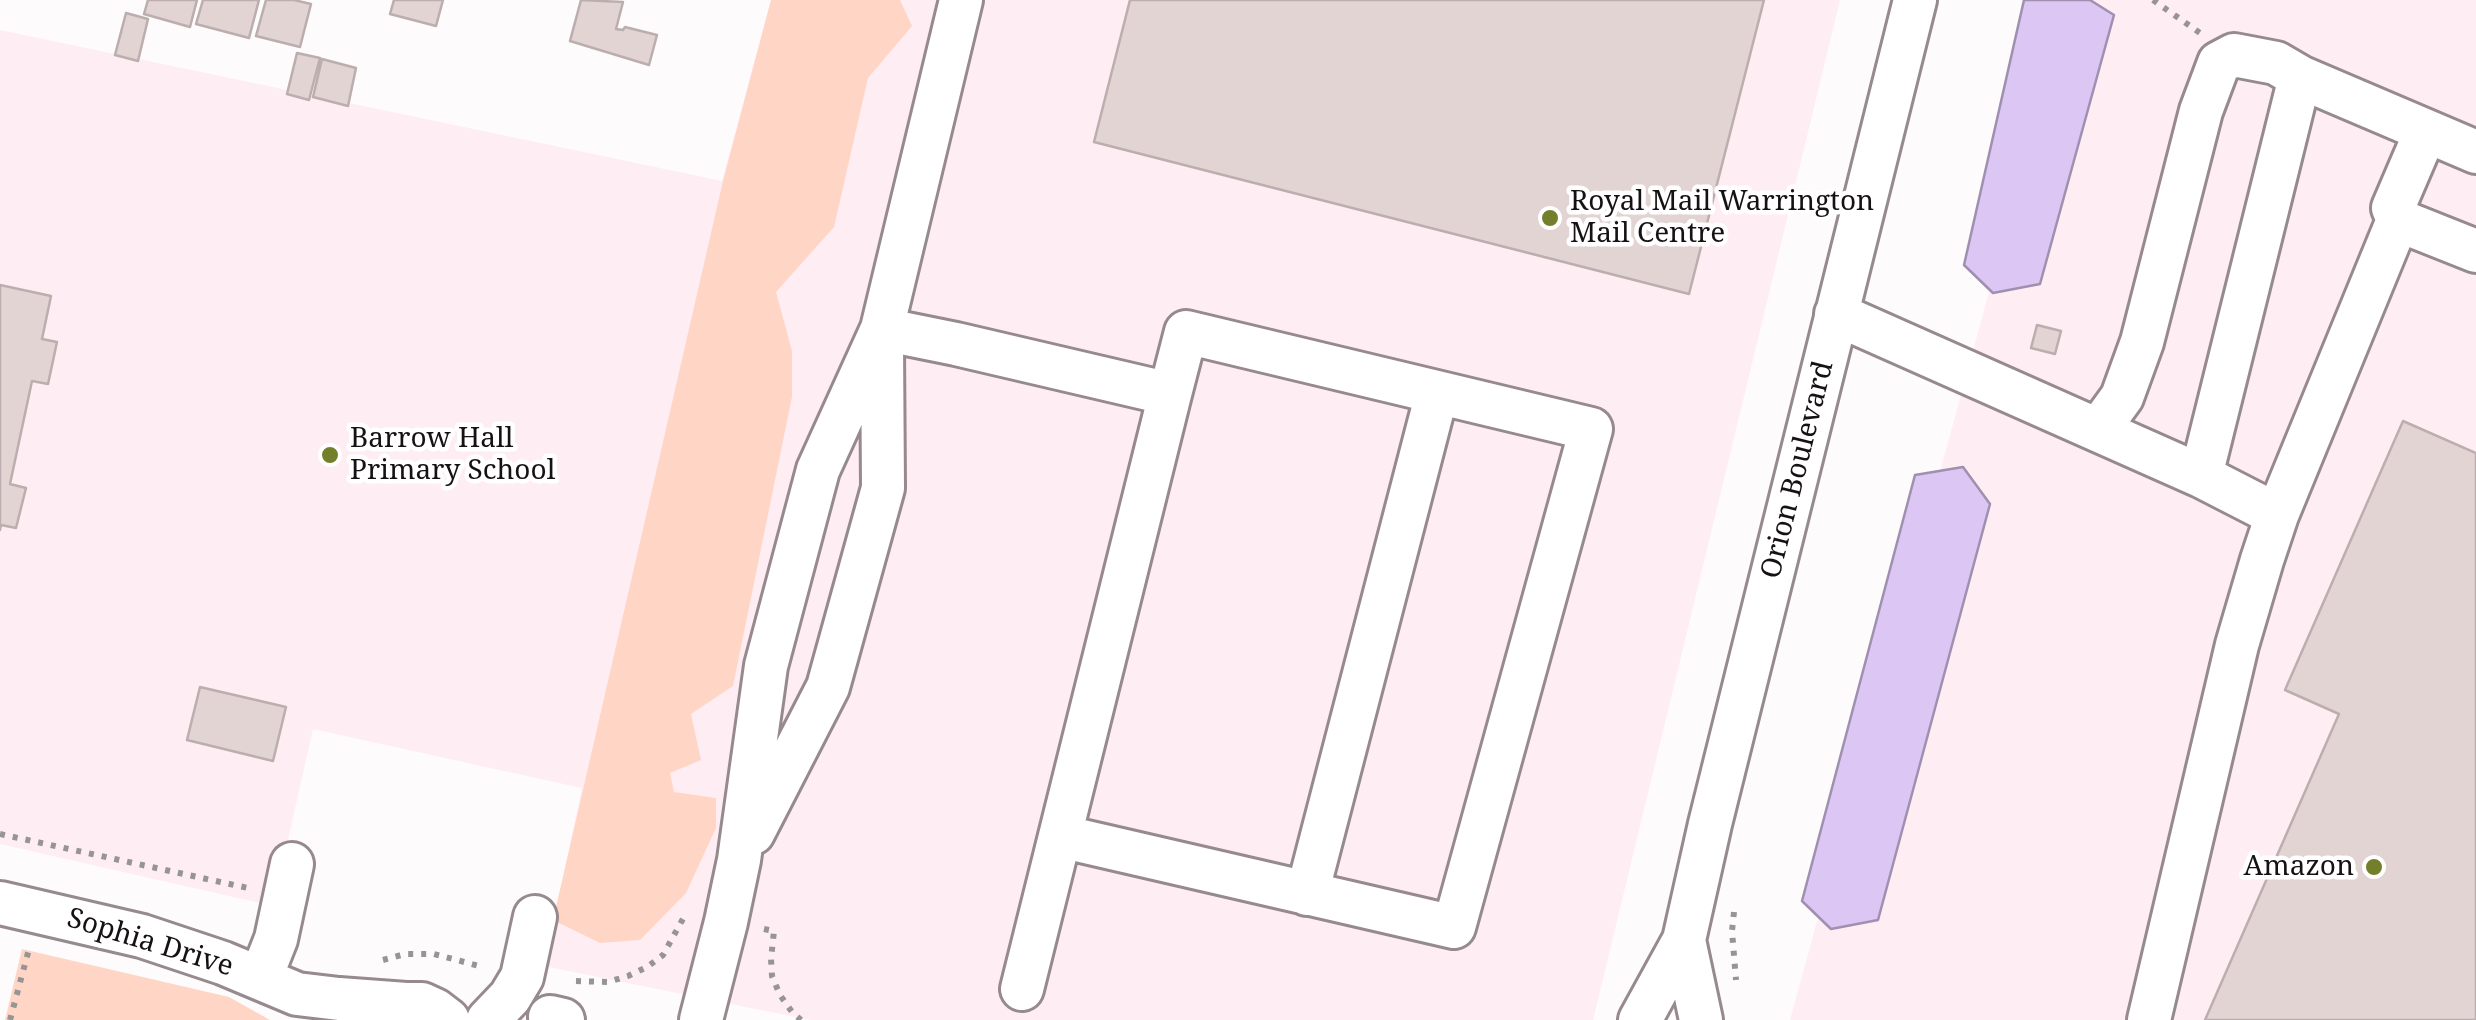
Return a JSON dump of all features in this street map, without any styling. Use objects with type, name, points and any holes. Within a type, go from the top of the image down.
[{"type":"street","points":[[701,1020],[739,860],[766,666],[818,470],[882,329],[961,0]]},
{"type":"street","name":"Orion Boulevard","points":[[1640,1020],[1684,940],[1916,0]]},
{"type":"street","points":[[2098,430],[2122,397],[2142,342],[2200,111],[2219,63],[2234,56],[2276,63],[2300,77],[2476,152]]},
{"type":"street","points":[[2201,476],[2300,77]]},
{"type":"street","points":[[2149,1020],[2237,645],[2277,515],[2398,220],[2393,208],[2426,131]]},
{"type":"street","points":[[2398,220],[2476,251]]},
{"type":"street","points":[[1836,314],[2201,476],[2277,515]]},
{"type":"street","points":[[882,329],[1170,394]]},
{"type":"street","points":[[739,860],[828,686],[883,488],[882,329]]},
{"type":"street","points":[[1022,988],[1170,394],[1186,332],[1590,429],[1454,927],[1060,836]]},
{"type":"street","points":[[1307,894],[1437,393]]},
{"type":"street","points":[[292,864],[276,939],[293,997]]},
{"type":"street","name":"Sophia Drive","points":[[0,903],[80,920],[201,954],[293,997],[339,1000],[392,1012],[422,1004],[448,1020]]},
{"type":"street","points":[[488,1020],[522,977],[535,917]]},
{"type":"street","name":"Orion Boulevard","points":[[1684,940],[1701,1020]]},
{"type":"path","points":[[2153,0],[2234,56]]},
{"type":"path","points":[[0,834],[259,890]]},
{"type":"path","points":[[558,1005],[593,983],[608,982],[647,968],[663,955],[686,914]]},
{"type":"path","points":[[774,931],[772,976],[780,994],[801,1020]]},
{"type":"path","points":[[10,1020],[28,951]]},
{"type":"path","points":[[370,964],[405,954],[434,954],[487,968]]},
{"type":"shaded area","points":[[771,0],[1840,0],[1593,1020],[810,1020],[544,966],[582,788],[313,729],[273,906],[0,844],[0,30],[722,181]]},
{"type":"shaded area","points":[[771,0],[900,0],[912,26],[868,78],[834,227],[776,292],[792,351],[792,397],[733,686],[691,714],[701,760],[670,773],[674,792],[716,798],[716,828],[686,893],[640,940],[600,943],[553,920],[723,181]]},
{"type":"shaded area","points":[[2024,0],[2090,0],[2114,15],[2040,284],[1993,293],[1964,265]]},
{"type":"shaded area","points":[[2069,0],[2476,0],[2476,1020],[1790,1020]]},
{"type":"shaded area","points":[[1963,467],[1990,504],[1878,920],[1831,929],[1802,901],[1915,475]]},
{"type":"shaded area","points":[[22,949],[229,997],[270,1020],[5,1020]]},
{"type":"building","points":[[148,0],[197,0],[190,27],[144,14]]},
{"type":"building","points":[[203,0],[259,0],[249,38],[196,24]]},
{"type":"building","points":[[266,0],[311,4],[300,47],[256,36]]},
{"type":"building","points":[[394,0],[443,0],[436,26],[390,14]]},
{"type":"building","points":[[581,0],[623,2],[616,29],[625,27],[657,35],[649,65],[570,41]]},
{"type":"building","name":"Royal Mail Warrington Mail Centre","points":[[1130,0],[1764,0],[1689,294],[1094,142]]},
{"type":"building","points":[[126,13],[148,19],[138,61],[115,55]]},
{"type":"building","points":[[297,53],[320,58],[309,100],[287,94]]},
{"type":"building","points":[[322,59],[356,68],[348,106],[313,97]]},
{"type":"building","points":[[0,285],[51,296],[42,339],[57,342],[48,384],[32,381],[10,484],[26,488],[16,528],[1,525],[0,530]]},
{"type":"building","points":[[2037,325],[2061,331],[2055,354],[2031,348]]},
{"type":"building","name":"Amazon","points":[[2403,421],[2476,453],[2476,1020],[2205,1020],[2339,714],[2285,690]]},
{"type":"building","points":[[200,687],[286,707],[273,761],[187,740]]},
{"type":"place","name":"Royal Mail Warrington Mail Centre","points":[[1550,218]]},
{"type":"place","name":"Barrow Hall Primary School","points":[[330,455]]},
{"type":"place","name":"Amazon","points":[[2374,867]]}]
